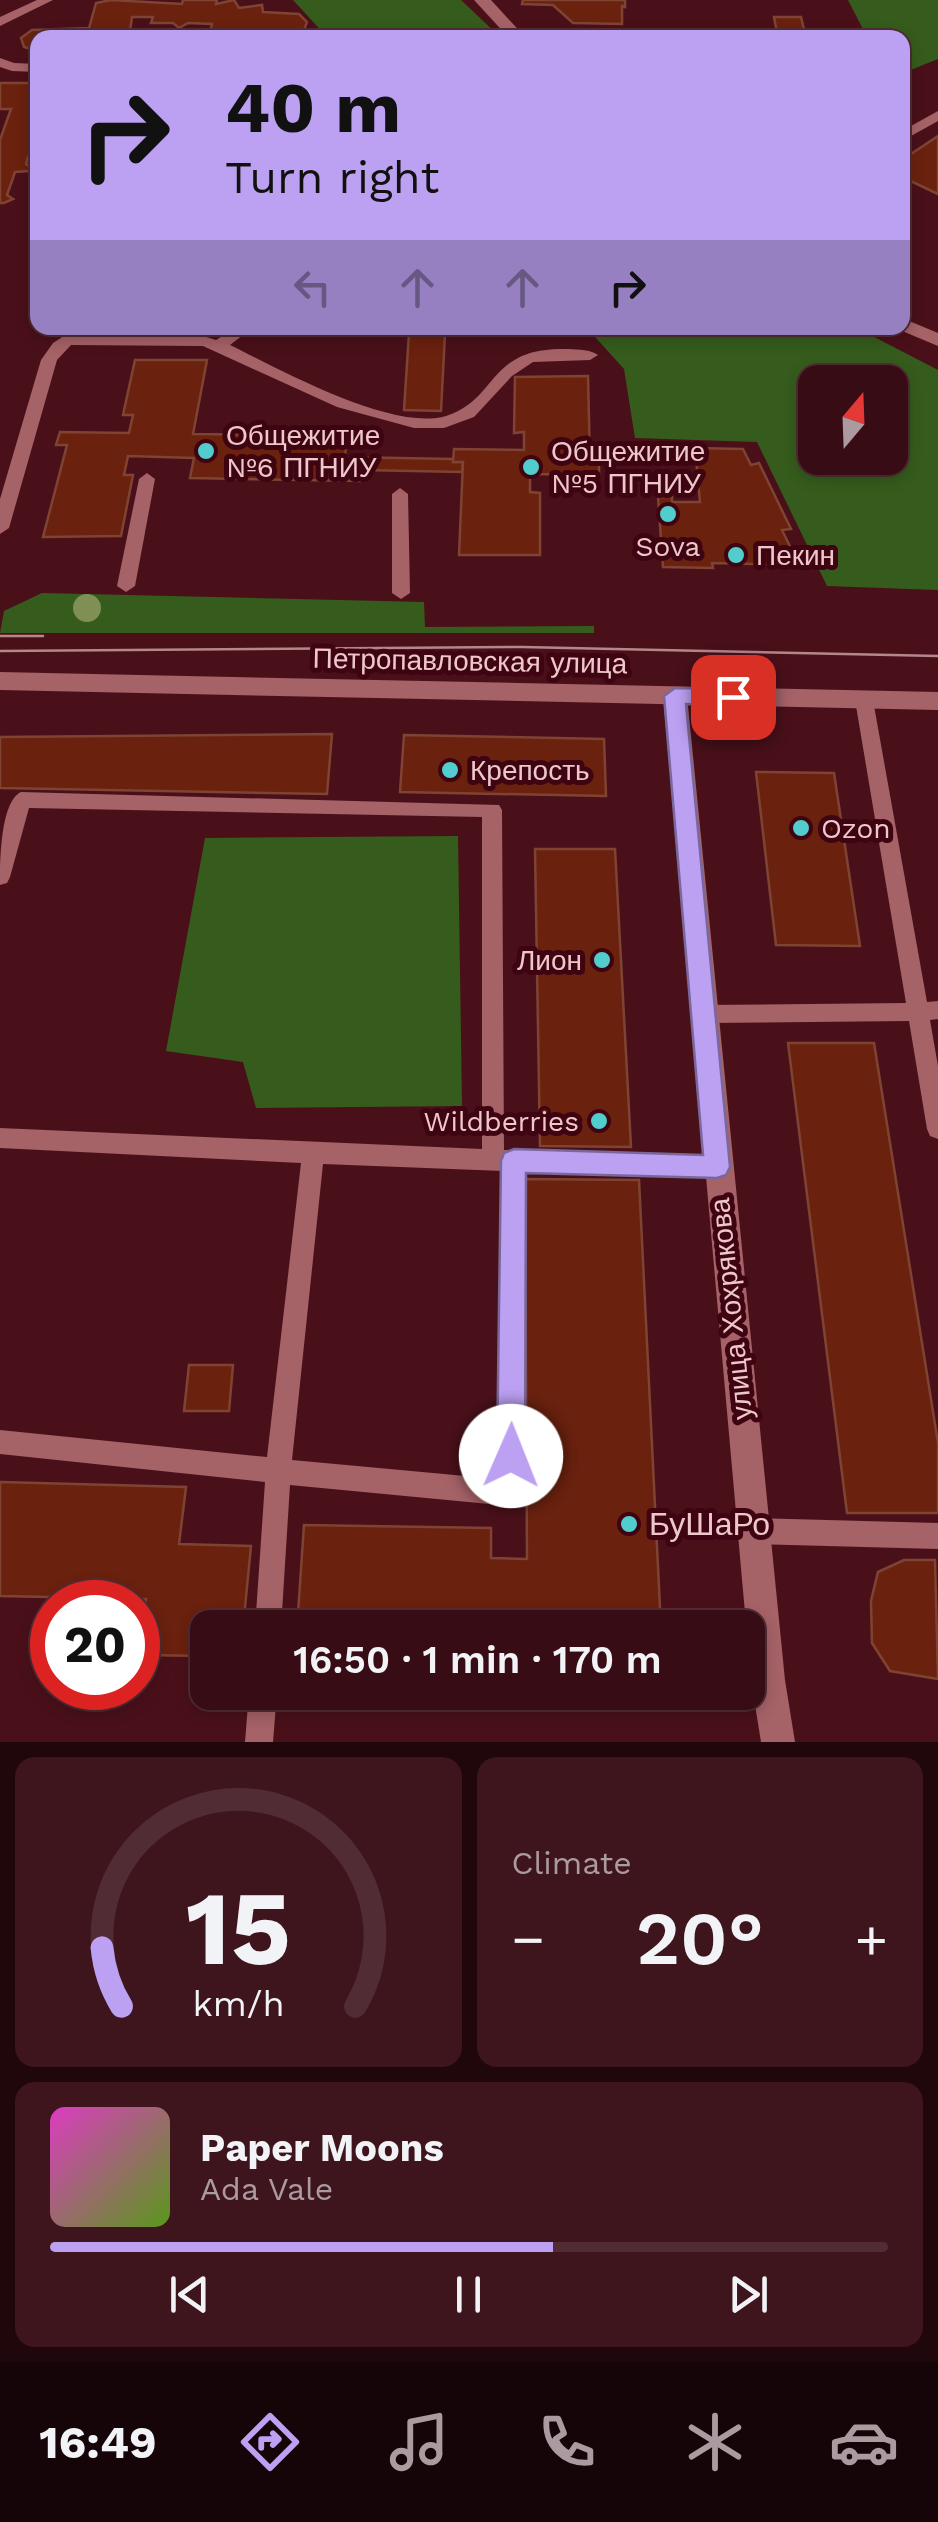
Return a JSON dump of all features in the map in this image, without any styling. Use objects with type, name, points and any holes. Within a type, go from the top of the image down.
[{"type":"street","points":[[482,0],[510,30]]},
{"type":"street","points":[[910,328],[938,340]]},
{"type":"street","name":"Петропавловская улица","points":[[0,681],[938,701]]},
{"type":"street","name":"улица Хохрякова","points":[[675,696],[752,1531],[772,1718],[778,1742]]},
{"type":"lane","points":[[0,22],[47,0]]},
{"type":"lane","points":[[0,62],[30,68]]},
{"type":"lane","points":[[910,132],[938,115]]},
{"type":"lane","points":[[0,528],[49,360],[75,335]]},
{"type":"lane","points":[[218,345],[234,335]]},
{"type":"lane","points":[[67,340],[204,341],[342,402],[386,418],[421,424],[444,423],[468,414],[518,360],[537,354],[590,355]]},
{"type":"lane","points":[[126,586],[147,480]]},
{"type":"lane","points":[[400,494],[401,593]]},
{"type":"lane","points":[[864,700],[928,1011],[938,1129]]},
{"type":"lane","points":[[0,878],[21,800],[492,810],[511,1493],[0,1442]]},
{"type":"lane","points":[[704,1014],[928,1011]]},
{"type":"lane","points":[[0,1138],[717,1167]]},
{"type":"lane","points":[[269,1610],[278,1471],[313,1153]]},
{"type":"lane","points":[[752,1531],[938,1536]]},
{"type":"lane","points":[[259,1742],[262,1710]]},
{"type":"green space","points":[[293,0],[461,0],[493,30],[321,30]]},
{"type":"green space","points":[[848,0],[938,0],[938,59],[910,70],[910,30],[863,30]]},
{"type":"green space","points":[[593,335],[870,335],[938,370],[938,590],[827,586],[757,442],[635,438],[624,369]]},
{"type":"green space","points":[[42,593],[424,602],[425,627],[594,626],[594,633],[0,633],[4,611]]},
{"type":"green space","points":[[458,836],[462,1106],[256,1108],[243,1062],[166,1051],[205,838]]},
{"type":"building","points":[[111,0],[182,4],[183,0],[217,0],[216,4],[234,0],[239,8],[262,5],[263,12],[299,14],[307,22],[304,30],[211,30],[212,24],[188,23],[179,28],[173,23],[151,23],[153,17],[132,17],[130,30],[32,30],[89,28],[96,3]]},
{"type":"building","points":[[523,0],[625,0],[625,7],[622,6],[622,24],[573,23],[553,5],[522,4]]},
{"type":"building","points":[[774,17],[801,17],[804,30],[776,30]]},
{"type":"building","points":[[30,31],[30,49],[24,47],[21,38]]},
{"type":"building","points":[[0,83],[30,83],[30,157],[26,164],[30,170],[15,172],[7,195],[13,199],[4,203],[0,203],[0,140],[11,109],[0,109]]},
{"type":"building","points":[[938,136],[938,194],[910,181],[910,155]]},
{"type":"building","points":[[409,335],[445,335],[441,411],[404,410]]},
{"type":"building","name":"Общежитие №6 ПГНИУ","points":[[135,360],[207,360],[193,434],[347,436],[345,457],[453,459],[463,462],[462,472],[361,470],[360,481],[190,478],[194,458],[128,456],[124,475],[133,475],[121,536],[43,537],[67,445],[56,445],[60,432],[129,433],[133,415],[123,415]]},
{"type":"building","name":"Общежитие №5 ПГНИУ","points":[[588,376],[590,462],[599,462],[599,475],[530,474],[530,492],[540,493],[540,555],[459,555],[463,462],[453,462],[454,449],[524,450],[524,432],[514,433],[515,377]]},
{"type":"building","points":[[695,448],[743,449],[751,465],[759,463],[791,529],[782,530],[799,565],[712,563],[713,568],[663,567],[658,497],[672,497],[672,502],[700,502]]},
{"type":"building","points":[[332,734],[327,794],[0,788],[0,737]]},
{"type":"building","points":[[404,735],[604,739],[606,796],[400,792]]},
{"type":"building","points":[[756,772],[834,773],[860,946],[776,945]]},
{"type":"building","points":[[535,849],[615,849],[631,1147],[540,1146]]},
{"type":"building","points":[[788,1043],[874,1043],[938,1443],[938,1513],[847,1513]]},
{"type":"building","points":[[525,1179],[639,1180],[660,1610],[298,1610],[304,1525],[491,1528],[491,1558],[527,1559]]},
{"type":"building","points":[[189,1365],[233,1365],[229,1411],[184,1411]]},
{"type":"building","points":[[0,1482],[186,1487],[179,1544],[251,1546],[245,1610],[190,1610],[190,1656],[160,1655],[160,1580],[30,1580],[30,1597],[0,1596]]},
{"type":"building","points":[[904,1560],[935,1560],[938,1679],[890,1671],[872,1643],[871,1601],[878,1572]]},
{"type":"tram line","points":[[0,636],[43,636]]},
{"type":"tram line","points":[[0,651],[522,647],[938,656]]},
{"type":"place","name":"Общежитие №6 ПГНИУ","points":[[206,451]]},
{"type":"place","name":"Общежитие №5 ПГНИУ","points":[[531,467]]},
{"type":"place","name":"Sova","points":[[668,514]]},
{"type":"place","name":"Пекин","points":[[736,555]]},
{"type":"place","name":"Крепость","points":[[450,770]]},
{"type":"place","name":"Ozon","points":[[801,828]]},
{"type":"place","name":"Лион","points":[[602,960]]},
{"type":"place","name":"Wildberries","points":[[599,1121]]},
{"type":"place","name":"БуШаРо","points":[[629,1524]]},
{"type":"route","points":[[511,1456],[514,1161],[717,1167],[675,696],[733,697]]}]
